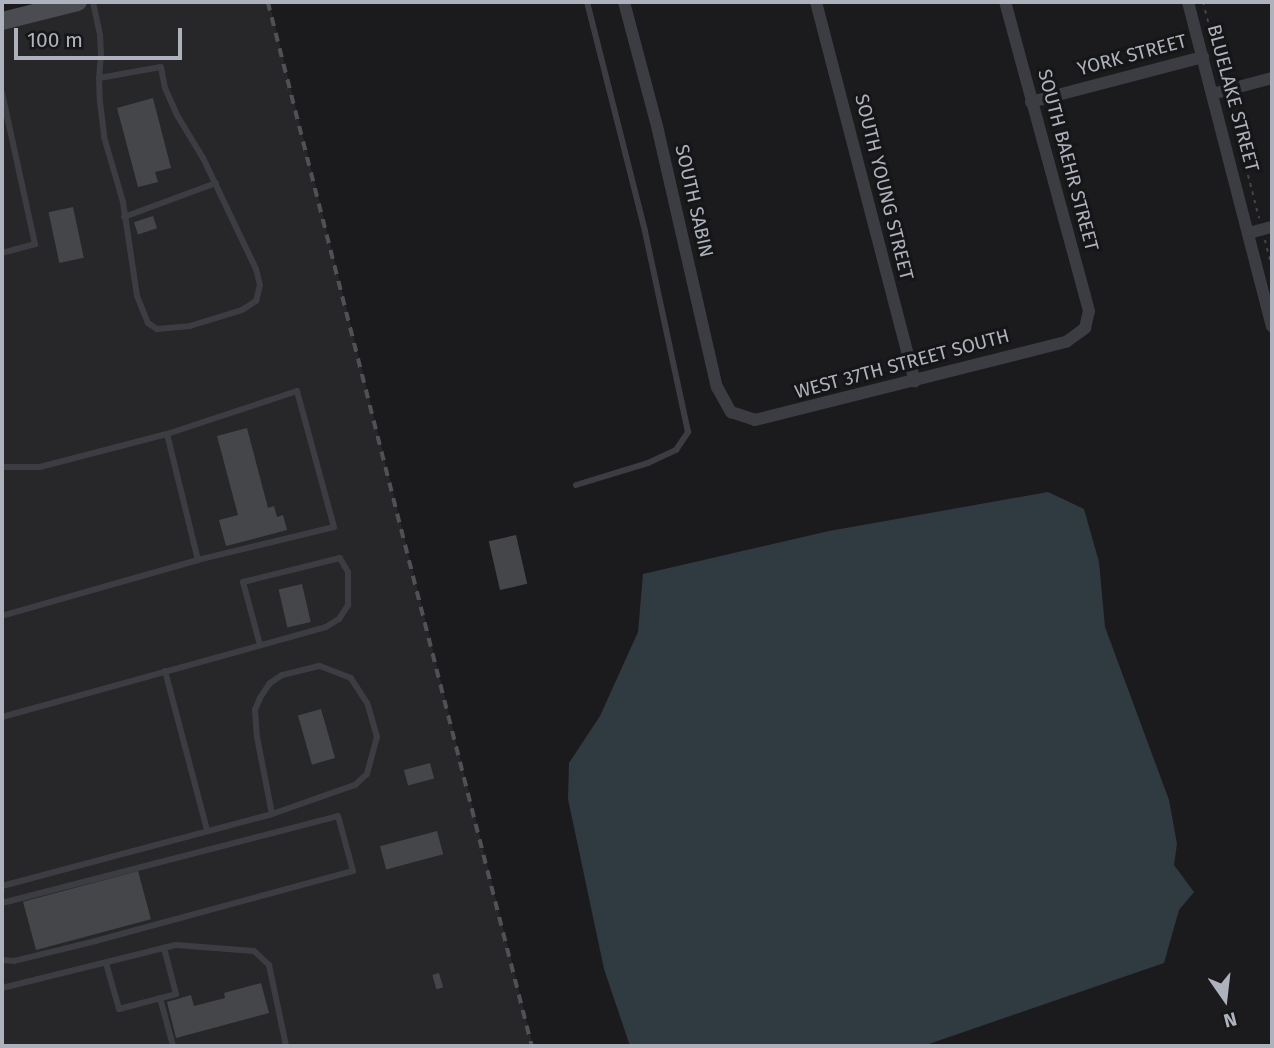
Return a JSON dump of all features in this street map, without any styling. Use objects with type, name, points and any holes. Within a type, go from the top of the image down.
[{"type":"street","points":[[2,21],[77,2]]},
{"type":"street","name":"SOUTH SABIN","points":[[624,2],[682,229],[717,387],[726,408]]},
{"type":"street","name":"SOUTH YOUNG STREET","points":[[816,2],[915,381]]},
{"type":"street","name":"SOUTH BAEHR STREET","points":[[1005,2],[1089,311],[1084,328]]},
{"type":"street","name":"BLUELAKE STREET","points":[[1188,2],[1272,326]]},
{"type":"street","name":"YORK STREET","points":[[1031,102],[1203,57]]},
{"type":"street","points":[[1212,94],[1272,78]]},
{"type":"street","points":[[1248,233],[1267,229]]},
{"type":"street","name":"WEST 37TH STREET SOUTH","points":[[726,408],[737,416],[755,420],[1066,342],[1084,328]]},
{"type":"lane","points":[[93,2],[100,35],[99,78],[104,137],[124,217],[137,296],[148,323],[158,329],[190,326],[242,310],[256,301],[260,285],[244,240],[177,116],[165,88],[161,67],[99,78]]},
{"type":"lane","points":[[576,485],[648,463],[676,450],[688,432],[645,231],[587,2]]},
{"type":"lane","points":[[2,93],[36,244],[2,253]]},
{"type":"lane","points":[[124,217],[215,183]]},
{"type":"lane","points":[[2,467],[40,467],[167,434],[297,391],[334,527],[198,560],[2,616]]},
{"type":"lane","points":[[167,434],[198,560]]},
{"type":"lane","points":[[2,717],[326,627],[339,619],[348,605],[348,572],[340,558],[243,582],[260,645]]},
{"type":"lane","points":[[2,886],[272,814],[355,785],[367,774],[377,737],[367,703],[351,678],[319,666],[282,675],[270,683],[260,698],[255,710],[257,737],[272,814]]},
{"type":"lane","points":[[166,671],[207,830]]},
{"type":"lane","points":[[2,903],[338,816],[353,872],[84,944],[14,961],[2,960]]},
{"type":"lane","points":[[2,988],[176,945],[254,951],[269,965],[286,1046]]},
{"type":"lane","points":[[106,962],[119,1009],[176,994],[164,948]]},
{"type":"lane","points":[[160,998],[173,1046]]},
{"type":"path","points":[[1203,2],[1267,229],[1272,269]]},
{"type":"shaded area","points":[[78,2],[269,2],[533,1046],[2,1046],[2,21]]},
{"type":"shaded area","points":[[1048,492],[1084,509],[1099,562],[1105,627],[1169,800],[1177,844],[1174,865],[1194,892],[1179,910],[1164,963],[923,1046],[630,1046],[604,969],[568,799],[569,763],[600,716],[638,632],[643,574],[829,531]]},
{"type":"building","points":[[153,98],[171,168],[155,172],[158,182],[138,187],[117,108]]},
{"type":"building","points":[[73,207],[84,258],[59,263],[49,212]]},
{"type":"building","points":[[153,216],[157,228],[138,235],[134,222]]},
{"type":"building","points":[[247,428],[268,508],[274,506],[277,517],[283,515],[287,530],[226,546],[219,520],[238,515],[217,436]]},
{"type":"building","points":[[516,535],[527,584],[500,590],[489,541]]},
{"type":"building","points":[[302,584],[311,622],[287,627],[279,589]]},
{"type":"building","points":[[321,709],[335,758],[312,765],[298,716]]},
{"type":"building","points":[[430,763],[434,778],[408,785],[404,770]]},
{"type":"building","points":[[437,831],[443,854],[386,869],[380,846]]},
{"type":"building","points":[[138,871],[151,919],[36,950],[23,902]]},
{"type":"building","points":[[439,973],[443,987],[436,989],[432,975]]},
{"type":"building","points":[[261,983],[269,1013],[176,1038],[167,1002],[191,995],[194,1006],[225,998],[224,993]]},
{"type":"railway","points":[[268,2],[532,1046]]}]
